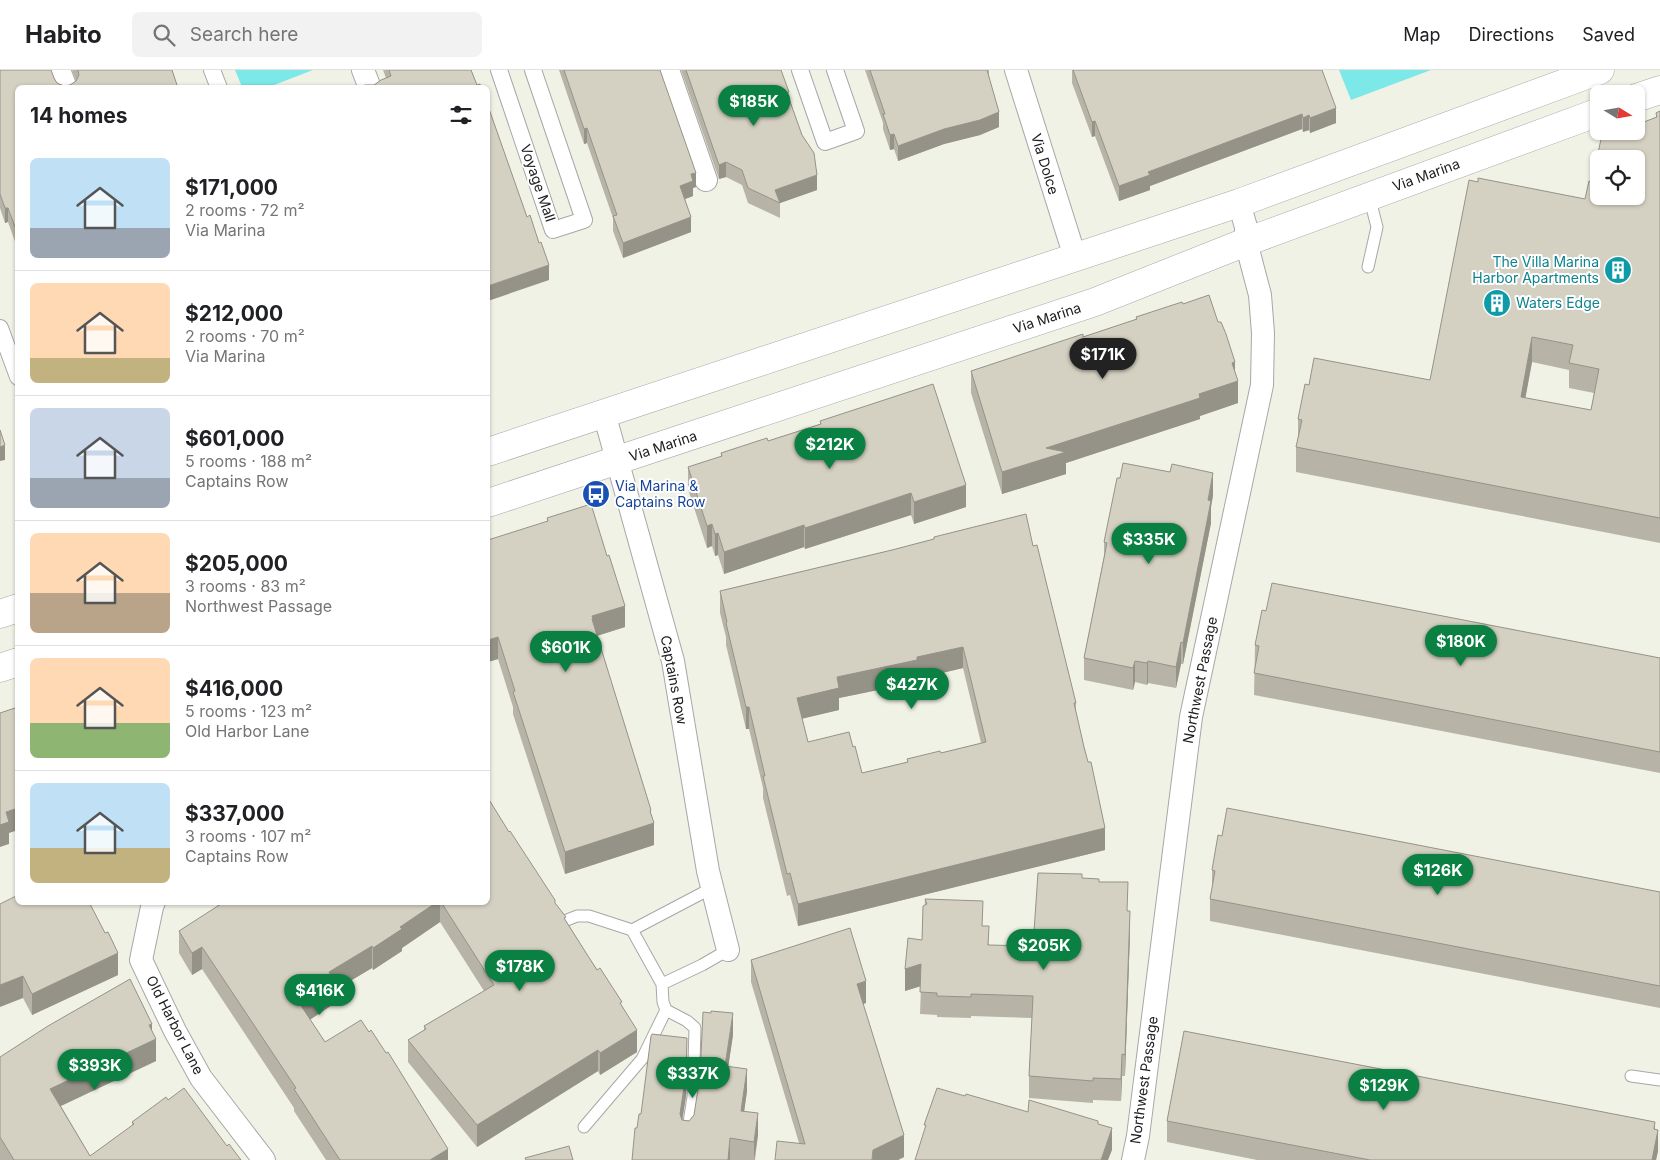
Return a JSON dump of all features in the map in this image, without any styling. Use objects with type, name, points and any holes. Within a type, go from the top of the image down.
[{"type":"street","points":[[59,70],[65,85]]},
{"type":"street","points":[[212,70],[218,85]]},
{"type":"street","points":[[364,70],[369,85]]},
{"type":"street","name":"Voyage Mall","points":[[499,70],[554,230],[584,220],[533,70]]},
{"type":"street","points":[[668,70],[706,180]]},
{"type":"street","points":[[800,70],[825,142],[856,131],[835,70]]},
{"type":"street","name":"Via Dolce","points":[[1016,70],[1075,257]]},
{"type":"street","points":[[490,451],[1239,203],[1600,70]]},
{"type":"street","points":[[1645,95],[1660,90]]},
{"type":"street","name":"Via Marina","points":[[490,502],[1095,302],[1246,242],[1590,115]]},
{"type":"street","name":"Northwest Passage","points":[[1133,1160],[1138,1136],[1191,717],[1262,385],[1264,333],[1260,295],[1246,242],[1246,227],[1239,203]]},
{"type":"street","points":[[0,328],[15,369]]},
{"type":"street","name":"Captains Row","points":[[604,413],[673,662],[708,871],[728,950]]},
{"type":"street","points":[[0,614],[15,609]]},
{"type":"street","points":[[0,668],[15,663]]},
{"type":"street","name":"Old Harbor Lane","points":[[153,905],[141,960],[175,1031],[201,1078],[264,1160]]},
{"type":"lane","points":[[1368,267],[1377,227],[1369,196]]},
{"type":"lane","points":[[632,930],[712,888]]},
{"type":"lane","points":[[562,922],[577,916],[589,916],[632,930],[662,984],[663,1002],[666,1010],[687,1021],[695,1028],[693,1097],[687,1136]]},
{"type":"lane","points":[[662,984],[728,950]]},
{"type":"lane","points":[[584,1127],[642,1059],[666,1010]]},
{"type":"lane","points":[[1631,1076],[1660,1080]]},
{"type":"shaded area","points":[[235,70],[313,70],[274,85],[241,85]]},
{"type":"shaded area","points":[[1339,70],[1431,70],[1351,100]]},
{"type":"building","points":[[0,70],[51,70],[57,83],[62,85],[15,85],[15,227],[0,194]]},
{"type":"building","points":[[78,70],[172,70],[177,85],[70,85],[76,81],[79,75]]},
{"type":"building","points":[[389,70],[471,70],[477,85],[374,85],[391,76]]},
{"type":"building","points":[[564,70],[660,70],[696,173],[691,174],[693,181],[680,186],[691,217],[623,243],[613,216],[617,215],[587,128],[584,129]]},
{"type":"building","points":[[686,70],[781,70],[802,135],[814,153],[817,175],[775,190],[780,203],[748,188],[742,170],[726,162],[719,165]]},
{"type":"building","points":[[870,70],[987,70],[999,112],[980,120],[944,129],[898,146],[894,134],[890,135]]},
{"type":"building","points":[[1073,70],[1322,70],[1336,108],[1310,118],[1309,115],[1303,118],[1302,114],[1148,172],[1150,175],[1119,186],[1095,121],[1092,122]]},
{"type":"building","points":[[1660,111],[1660,518],[1296,447],[1302,420],[1298,419],[1305,384],[1309,385],[1314,358],[1430,380],[1469,180],[1478,182],[1478,178],[1585,199],[1589,181],[1590,205],[1645,205],[1645,150],[1599,150],[1601,140],[1645,140],[1645,122],[1657,117],[1656,113]],"holes":[[[1532,337],[1573,345],[1569,363],[1599,369],[1591,410],[1521,397]]]},
{"type":"building","points":[[490,112],[527,217],[530,215],[539,243],[541,242],[549,265],[490,285]]},
{"type":"building","points":[[1209,295],[1218,322],[1221,322],[1226,334],[1235,362],[1232,363],[1238,381],[1199,394],[1200,398],[1046,448],[1066,452],[1002,472],[971,371],[1083,334],[1083,337],[1137,319],[1136,317]]},
{"type":"building","points":[[933,384],[966,485],[914,502],[911,493],[805,528],[804,525],[724,552],[718,533],[715,534],[712,524],[707,526],[688,467],[722,456],[721,453],[767,438],[768,441],[821,424],[820,421]]},
{"type":"building","points":[[0,430],[5,445],[0,447]]},
{"type":"building","points":[[1123,463],[1170,472],[1172,464],[1213,473],[1208,500],[1211,501],[1183,643],[1181,642],[1176,667],[1148,661],[1147,663],[1135,661],[1133,668],[1084,658],[1107,543],[1104,542],[1117,478],[1120,478]]},
{"type":"building","points":[[591,504],[607,556],[609,555],[625,606],[592,616],[592,619],[654,823],[565,852],[513,692],[515,691],[498,637],[490,639],[490,539],[548,521],[547,518]]},
{"type":"building","points":[[1026,514],[1033,546],[1037,545],[1076,703],[1074,703],[1084,747],[1088,762],[1091,762],[1105,828],[798,904],[790,873],[787,874],[763,776],[765,776],[749,707],[746,707],[726,623],[720,591],[892,550],[934,539],[934,537]],"holes":[[[963,647],[986,742],[907,759],[908,762],[862,773],[849,732],[808,742],[797,698],[839,688],[837,677],[917,660],[917,657]]]},
{"type":"building","points":[[1272,583],[1660,658],[1660,752],[1254,673],[1259,646],[1255,645],[1262,610],[1266,611]]},
{"type":"building","points":[[15,708],[15,809],[6,812],[9,822],[0,825],[0,713]]},
{"type":"building","points":[[490,801],[555,900],[555,903],[566,917],[564,918],[597,970],[600,968],[622,1002],[620,1003],[637,1030],[600,1053],[598,1050],[477,1125],[408,1040],[426,1029],[424,1026],[494,985],[443,905],[490,905]]},
{"type":"building","points":[[1227,808],[1660,892],[1660,986],[1210,899],[1215,871],[1212,870],[1218,835],[1222,836]]},
{"type":"building","points":[[1038,873],[1082,874],[1082,878],[1099,879],[1099,882],[1128,882],[1127,911],[1130,911],[1125,1055],[1122,1054],[1121,1079],[1093,1078],[1093,1081],[1029,1076],[1033,996],[971,994],[971,997],[937,996],[937,993],[920,992],[921,964],[905,969],[908,938],[922,940],[923,906],[927,904],[925,899],[983,901],[982,926],[989,926],[988,945],[1033,946]]},
{"type":"building","points":[[15,896],[15,905],[91,905],[105,933],[108,932],[118,953],[32,994],[23,976],[0,985],[0,904]]},
{"type":"building","points":[[219,905],[433,905],[400,927],[402,929],[373,948],[372,946],[329,972],[335,982],[300,1004],[325,1042],[361,1020],[369,1032],[371,1030],[386,1053],[388,1052],[448,1149],[430,1160],[340,1160],[294,1089],[296,1088],[202,947],[192,953],[179,931]]},
{"type":"building","points":[[850,928],[866,981],[857,984],[904,1135],[873,1150],[872,1160],[775,1160],[777,1141],[805,1144],[751,960]]},
{"type":"building","points":[[130,979],[152,1024],[149,1025],[156,1039],[50,1089],[90,1156],[134,1124],[132,1122],[166,1097],[168,1100],[184,1088],[227,1146],[229,1144],[241,1160],[14,1160],[0,1137],[0,1057],[48,1026]]},
{"type":"building","points":[[711,1011],[733,1013],[725,1066],[747,1069],[741,1111],[758,1113],[754,1142],[730,1138],[728,1160],[632,1160],[635,1128],[637,1128],[639,1114],[641,1114],[652,1034],[687,1038],[686,1074],[680,1114],[682,1120],[689,1121],[694,1115],[700,1076],[703,1012],[711,1013]]},
{"type":"building","points":[[1184,1031],[1655,1122],[1654,1129],[1658,1130],[1652,1160],[1370,1160],[1167,1121]]},
{"type":"building","points":[[937,1088],[965,1096],[966,1094],[1028,1112],[1029,1100],[1098,1121],[1098,1124],[1112,1128],[1101,1160],[915,1160],[926,1125],[924,1125]]},
{"type":"building","points":[[569,1146],[573,1160],[526,1160],[525,1158]]},
{"type":"place","name":"The Villa Marina Harbor Apartments","points":[[1618,270]]},
{"type":"place","name":"Waters Edge","points":[[1497,303]]},
{"type":"place","name":"Via Marina & Captains Row","points":[[596,494]]}]
